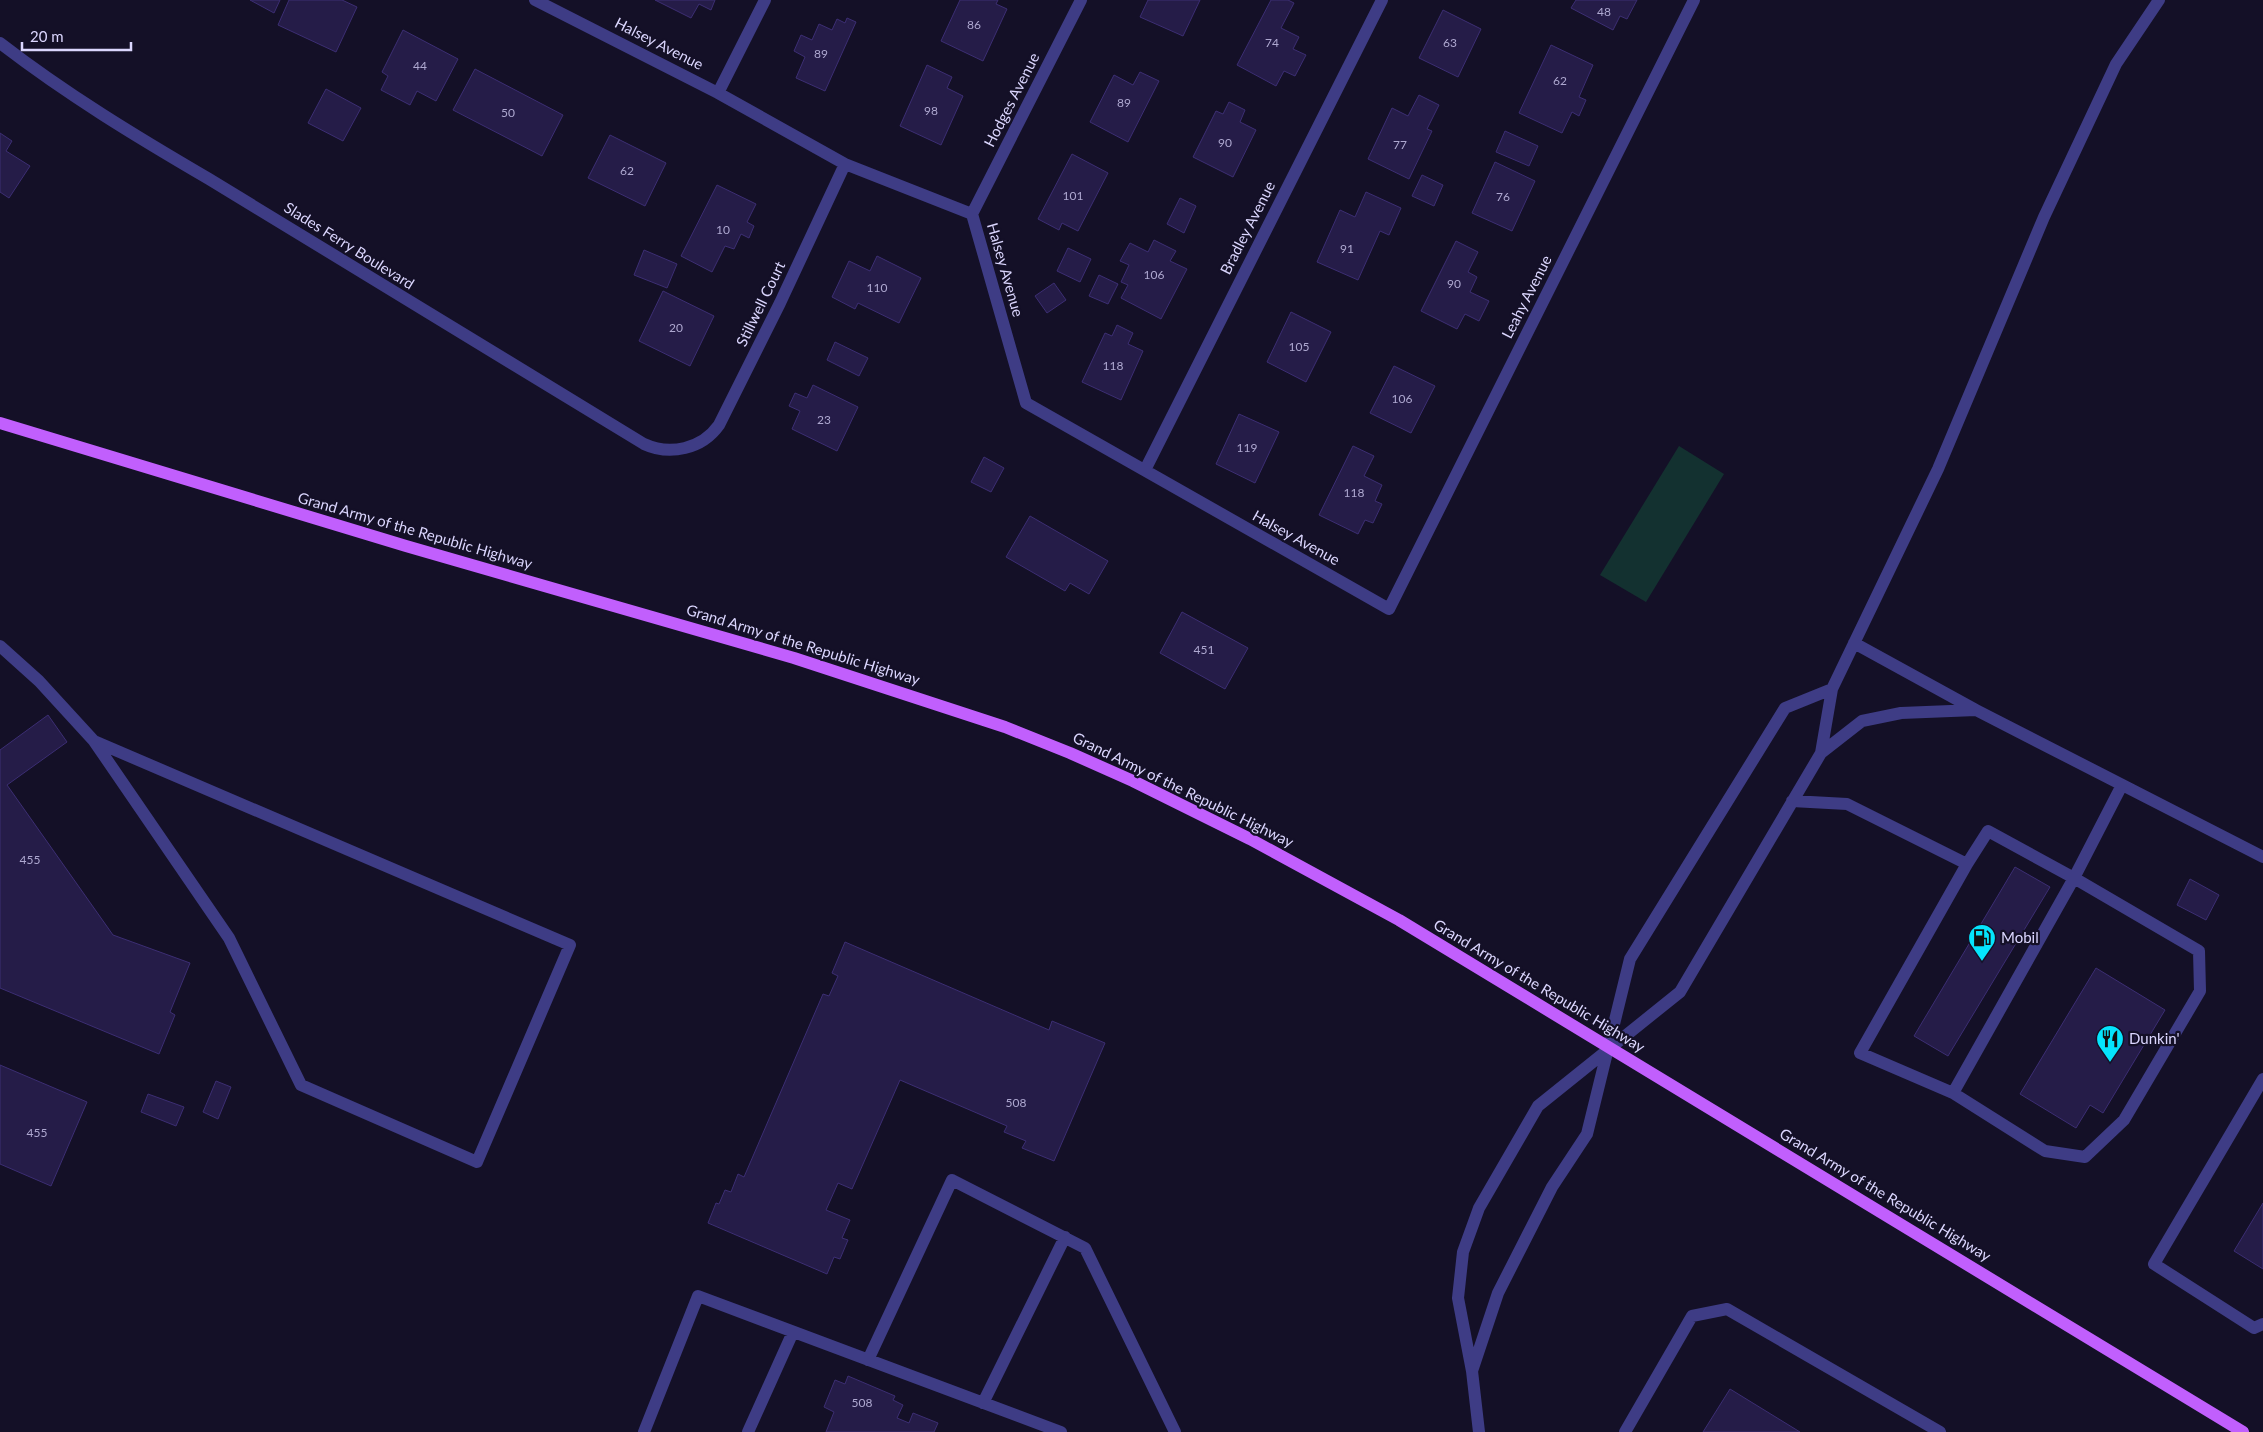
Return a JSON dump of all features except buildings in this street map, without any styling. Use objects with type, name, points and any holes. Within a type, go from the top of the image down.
[{"type":"main road","name":"Grand Army of the Republic Highway","points":[[0,423],[396,543],[876,683],[1015,730],[1133,781],[1250,839],[1346,890],[1439,943],[2243,1432]]},
{"type":"street","name":"Halsey Avenue","points":[[535,0],[718,93],[845,164],[972,214],[1026,403],[1389,609]]},
{"type":"street","points":[[718,93],[765,0]]},
{"type":"street","name":"Hodges Avenue","points":[[972,214],[1081,0]]},
{"type":"street","name":"Bradley Avenue","points":[[1144,470],[1382,0]]},
{"type":"street","name":"Leahy Avenue","points":[[1389,609],[1694,0]]},
{"type":"street","points":[[1821,753],[1832,689],[1938,469],[2044,217],[2116,64],[2159,0]]},
{"type":"street","name":"Slades Ferry Boulevard","points":[[0,43],[65,92],[144,142],[209,178],[644,444],[662,451],[691,446]]},
{"type":"street","name":"Stillwell Court","points":[[691,446],[707,438],[719,424],[775,312],[845,164]]},
{"type":"street","points":[[1854,643],[1976,710],[2263,857]]},
{"type":"street","points":[[0,646],[39,681],[94,740],[229,938],[301,1085],[477,1162],[570,945],[94,740]]},
{"type":"street","points":[[1472,1371],[1498,1293],[1552,1187],[1587,1134],[1630,959],[1785,708],[1832,689]]},
{"type":"street","points":[[1479,1432],[1472,1371],[1458,1298],[1463,1252],[1479,1208],[1538,1106],[1680,992],[1821,753],[1862,721],[1901,713],[1976,710]]},
{"type":"street","points":[[1952,1093],[2074,878],[2122,785]]},
{"type":"street","points":[[1792,801],[1847,804],[1967,864]]},
{"type":"street","points":[[1988,831],[2074,878],[2199,951],[2200,991],[2124,1120],[2085,1156],[2045,1152],[1952,1093],[1860,1053],[1967,864],[1988,831]]},
{"type":"street","points":[[2263,1079],[2154,1264],[2254,1328],[2263,1324]]},
{"type":"street","points":[[868,1360],[952,1180],[1085,1248],[1175,1432]]},
{"type":"street","points":[[984,1403],[1065,1237]]},
{"type":"street","points":[[644,1432],[698,1296],[1061,1432]]},
{"type":"street","points":[[1624,1432],[1692,1316],[1727,1309],[1940,1432]]},
{"type":"street","points":[[748,1432],[793,1332]]},
{"type":"green space","points":[[1679,446],[1724,474],[1646,602],[1600,575]]},
{"type":"place","name":"Mobil","points":[[1982,962]]},
{"type":"place","name":"Dunkin'","points":[[2110,1063]]}]
